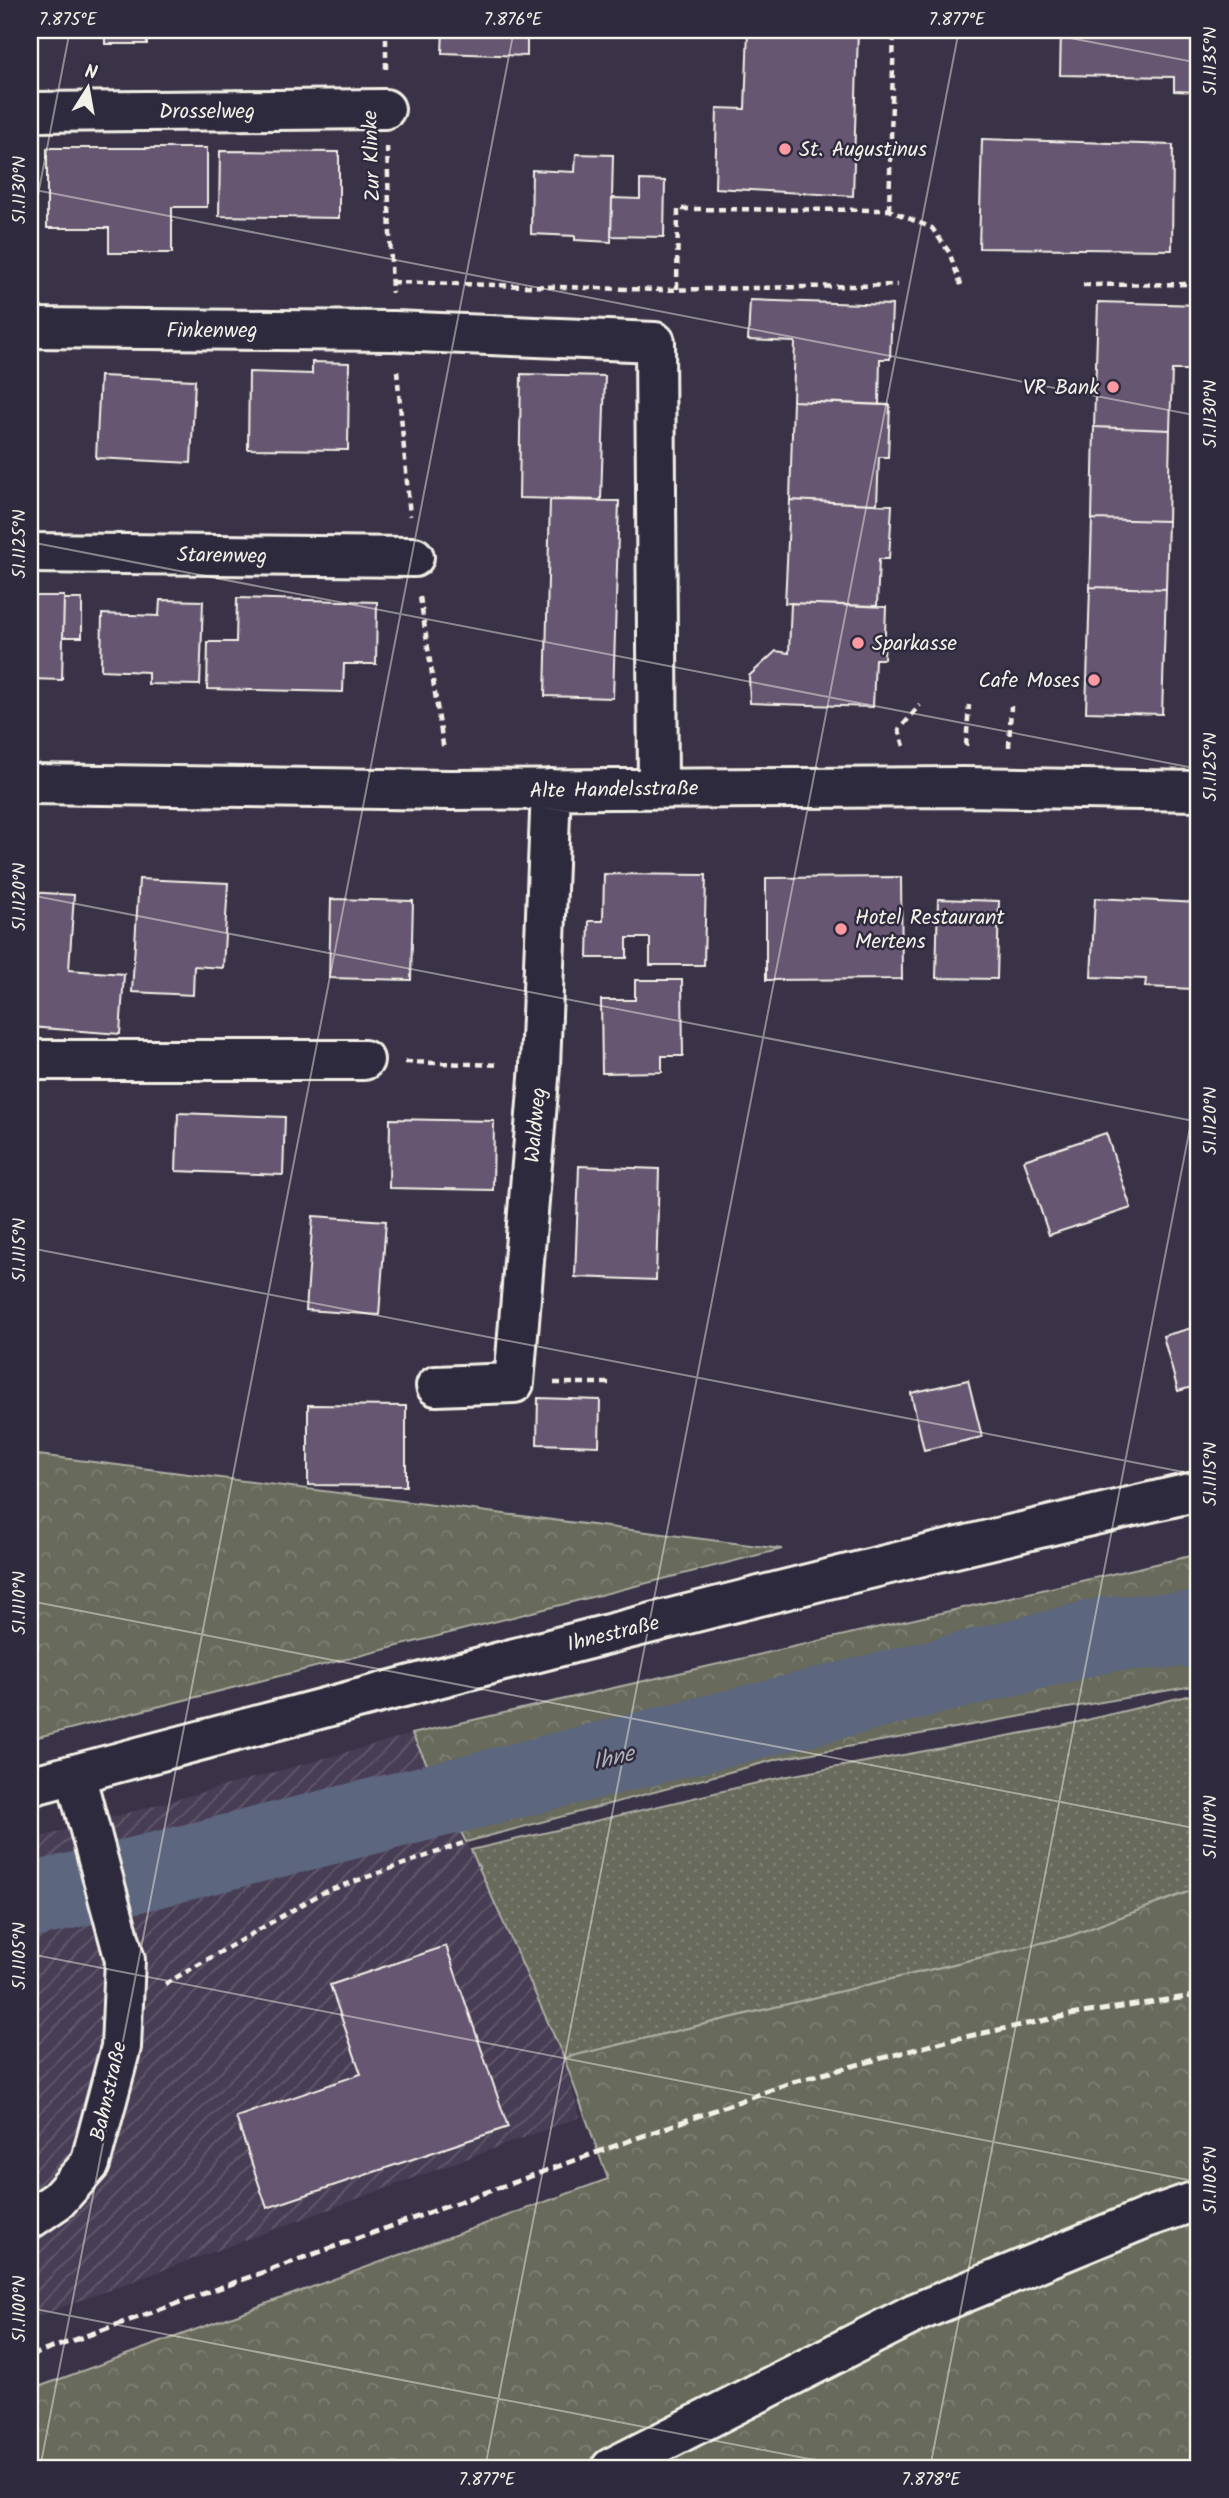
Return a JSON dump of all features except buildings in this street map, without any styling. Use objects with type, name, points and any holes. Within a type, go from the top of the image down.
[{"type":"street","name":"Drosselweg","points":[[30,112],[385,109]]},
{"type":"street","name":"Finkenweg","points":[[30,328],[394,331],[655,342],[658,788]]},
{"type":"street","name":"Starenweg","points":[[30,553],[414,557]]},
{"type":"street","name":"Alte Handelsstraße","points":[[30,784],[450,790],[963,787],[1199,791]]},
{"type":"street","name":"Waldweg","points":[[514,1383],[540,1066],[551,789]]},
{"type":"street","points":[[30,1060],[364,1060]]},
{"type":"street","points":[[436,1386],[514,1383]]},
{"type":"street","name":"Ihnestraße","points":[[30,1786],[884,1564],[1199,1491]]},
{"type":"street","name":"Bahnstraße","points":[[30,2219],[58,2200],[90,2164],[121,2047],[125,1960],[75,1774]]},
{"type":"street","points":[[611,2468],[915,2313],[1146,2218],[1199,2200]]},
{"type":"path","name":"Zur Klinke","points":[[386,30],[385,109],[392,282],[677,289]]},
{"type":"path","points":[[889,210],[894,30]]},
{"type":"path","points":[[898,285],[677,289],[678,209],[889,210],[932,228],[949,252],[961,285]]},
{"type":"path","points":[[1083,285],[1199,284]]},
{"type":"path","points":[[364,1060],[540,1066]]},
{"type":"path","points":[[514,1383],[611,1383]]},
{"type":"path","points":[[123,2009],[322,1893],[466,1842]]},
{"type":"shaded area","points":[[412,1734],[470,1850],[564,2058],[580,2117],[30,2319],[30,1840]]},
{"type":"green space","points":[[30,1454],[782,1549],[30,1739]]},
{"type":"green space","points":[[1199,1554],[1199,1685],[778,1759],[466,1842],[412,1734]]},
{"type":"green space","points":[[1199,1693],[1199,1888],[1070,1936],[564,2058],[471,1850],[783,1777],[1062,1726]]},
{"type":"green space","points":[[1199,1888],[1199,2468],[30,2468],[30,2390],[608,2179],[564,2058],[1070,1936]]},
{"type":"waterway","name":"Ihne","points":[[30,1901],[1108,1634],[1199,1629]]},
{"type":"railway","points":[[30,2356],[793,2082],[950,2040],[1070,2015],[1199,1995]]},
{"type":"place","name":"St. Augustinus","points":[[785,149]]},
{"type":"place","name":"VR Bank","points":[[1113,387]]},
{"type":"place","name":"Sparkasse","points":[[858,643]]},
{"type":"place","name":"Cafe Moses","points":[[1094,680]]},
{"type":"place","name":"Hotel Restaurant Mertens","points":[[841,929]]}]
